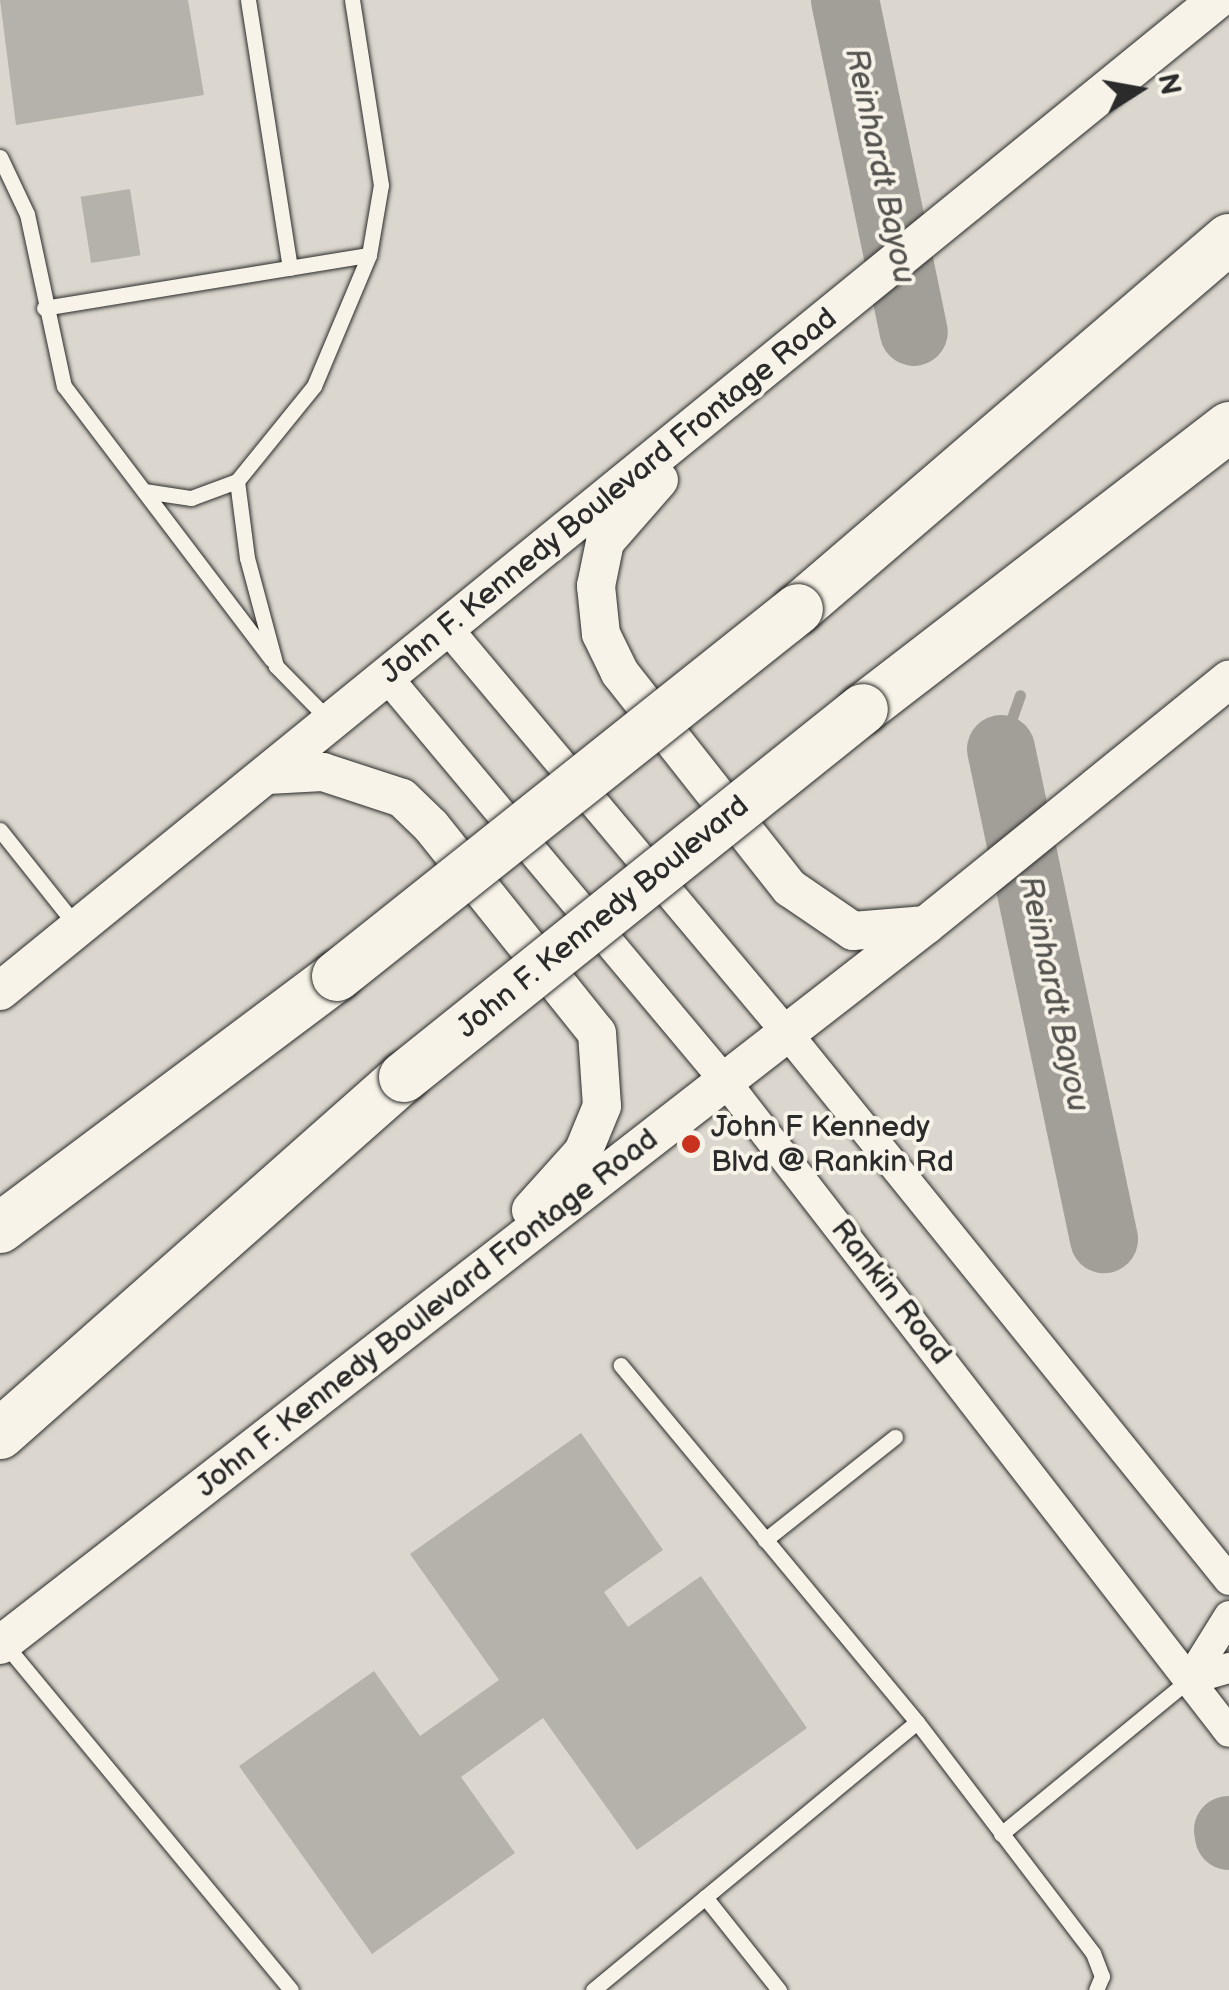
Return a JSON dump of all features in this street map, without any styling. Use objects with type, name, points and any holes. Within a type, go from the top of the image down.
[{"type":"highway","points":[[0,1228],[337,976],[798,610],[1229,238]]},
{"type":"highway","name":"John F. Kennedy Boulevard","points":[[0,1434],[404,1077],[1066,548],[1229,427]]},
{"type":"highway","points":[[1066,548],[1229,453]]},
{"type":"street","name":"John F. Kennedy Boulevard Frontage Road","points":[[0,992],[1217,0]]},
{"type":"street","points":[[727,402],[605,542],[596,586],[601,634],[620,674],[790,888],[853,931],[926,924]]},
{"type":"street","points":[[448,629],[786,1033],[1229,1580]]},
{"type":"street","name":"Rankin Road","points":[[387,677],[725,1081],[1229,1732]]},
{"type":"street","name":"John F. Kennedy Boulevard Frontage Road","points":[[2,1644],[926,924],[1229,680]]},
{"type":"street","points":[[268,775],[323,772],[402,798],[431,826],[597,1033],[602,1106],[583,1152],[466,1283]]},
{"type":"street","points":[[1190,1679],[1229,1616]]},
{"type":"street","points":[[1190,1679],[1229,1668]]},
{"type":"lane","points":[[248,0],[290,268]]},
{"type":"lane","points":[[144,491],[191,498],[237,480],[314,386],[369,255],[382,185],[352,0]]},
{"type":"lane","points":[[0,157],[27,214],[44,308],[64,386],[276,666],[332,723]]},
{"type":"lane","points":[[44,308],[369,255]]},
{"type":"lane","points":[[237,480],[246,558],[276,666]]},
{"type":"lane","points":[[0,830],[78,928]]},
{"type":"lane","points":[[621,1364],[917,1722],[1094,1953],[1102,1976],[1096,1990]]},
{"type":"lane","points":[[765,1540],[894,1437]]},
{"type":"lane","points":[[2,1644],[291,1990]]},
{"type":"lane","points":[[1001,1834],[1190,1679]]},
{"type":"lane","points":[[593,1990],[917,1722]]},
{"type":"lane","points":[[705,1897],[779,1990]]},
{"type":"shaded area","points":[[0,0],[1229,0],[1229,1990],[0,1990]]},
{"type":"building","points":[[0,0],[188,0],[204,95],[16,125]]},
{"type":"building","points":[[130,189],[140,255],[91,263],[81,197]]},
{"type":"building","points":[[581,1433],[663,1550],[604,1592],[628,1627],[701,1576],[807,1728],[637,1850],[543,1718],[461,1777],[515,1853],[372,1954],[239,1766],[374,1671],[420,1736],[499,1680],[410,1554]]},
{"type":"waterway","name":"Reinhardt Bayou","points":[[845,0],[914,332]]},
{"type":"waterway","points":[[1001,749],[1020,695]]},
{"type":"waterway","name":"Reinhardt Bayou","points":[[1001,749],[1104,1239]]},
{"type":"waterway","name":"Reinhardt Bayou","points":[[1228,1830],[1229,1836]]},
{"type":"place","name":"John F Kennedy Blvd @ Rankin Rd","points":[[691,1144]]}]
